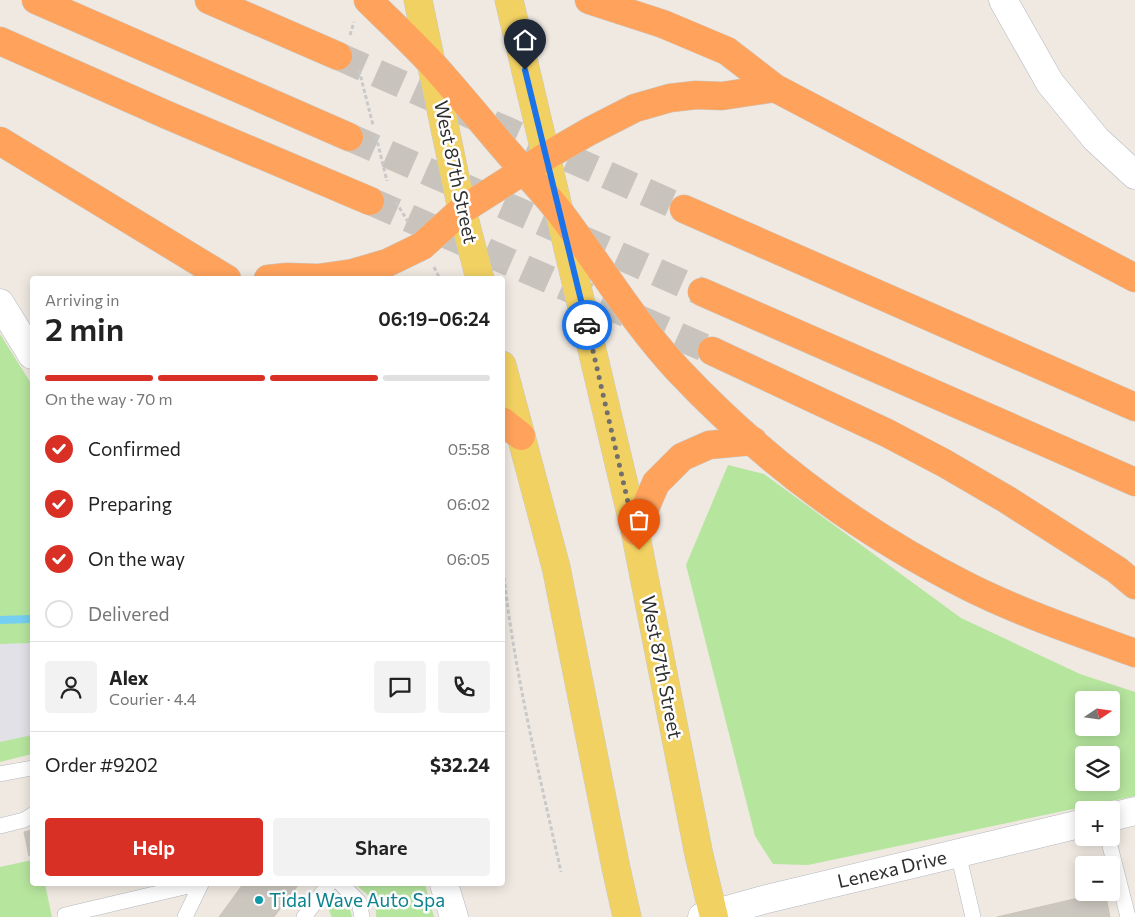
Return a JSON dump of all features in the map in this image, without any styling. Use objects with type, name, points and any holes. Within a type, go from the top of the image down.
[{"type":"highway","points":[[36,0],[349,137]]},
{"type":"highway","points":[[209,0],[348,52]]},
{"type":"highway","points":[[589,0],[663,24],[727,51],[775,88],[1135,278]]},
{"type":"highway","points":[[362,9],[432,64],[535,164],[560,213],[608,282],[656,345],[716,407],[801,482],[856,522],[909,555],[969,587],[1031,614],[1135,653]]},
{"type":"highway","points":[[0,41],[167,115],[384,194]]},
{"type":"highway","points":[[332,276],[353,273],[387,263],[422,246],[462,210],[590,131],[635,108],[670,98],[696,95],[722,96],[775,88]]},
{"type":"highway","points":[[0,141],[222,276]]},
{"type":"highway","points":[[684,209],[1135,407]]},
{"type":"highway","points":[[702,292],[1135,482]]},
{"type":"highway","points":[[712,352],[878,428],[944,462],[1109,565],[1135,585]]},
{"type":"highway","points":[[635,531],[656,483],[682,457],[709,446],[754,441]]},
{"type":"main road","name":"West 87th Street","points":[[418,0],[462,210],[479,276]]},
{"type":"main road","points":[[509,0],[535,164]]},
{"type":"main road","name":"West 87th Street","points":[[560,213],[635,531],[710,916]]},
{"type":"main road","points":[[505,384],[512,428],[556,567],[627,917]]},
{"type":"street","points":[[1003,0],[1050,83],[1096,139],[1135,174]]},
{"type":"street","points":[[0,303],[30,351]]},
{"type":"street","points":[[1120,815],[1135,811]]},
{"type":"street","name":"Lenexa Drive","points":[[710,916],[763,900],[1075,825]]},
{"type":"street","points":[[445,886],[454,917]]},
{"type":"lane","points":[[0,774],[30,768]]},
{"type":"lane","points":[[0,826],[24,820],[30,816]]},
{"type":"lane","points":[[1110,846],[1128,917]]},
{"type":"lane","points":[[958,853],[973,917]]},
{"type":"lane","points":[[65,917],[65,915],[103,912],[189,886]]},
{"type":"lane","points":[[185,917],[200,886]]},
{"type":"lane","points":[[304,917],[327,886]]},
{"type":"lane","points":[[343,886],[359,902],[362,917]]},
{"type":"path","points":[[362,9],[348,52],[384,194],[422,246],[438,276]]},
{"type":"path","points":[[505,586],[515,657],[560,872]]},
{"type":"shaded area","points":[[0,374],[30,415],[30,740],[0,747]]},
{"type":"green space","points":[[0,334],[30,382],[30,643],[0,644]]},
{"type":"green space","points":[[728,465],[764,474],[961,618],[1080,674],[1135,692],[1135,796],[1111,801],[1075,801],[1075,809],[808,865],[773,864],[755,836],[686,565]]},
{"type":"green space","points":[[30,735],[30,754],[0,762],[0,742]]},
{"type":"green space","points":[[30,860],[30,886],[45,886],[52,917],[0,917],[0,867]]},
{"type":"green space","points":[[357,886],[426,886],[434,917],[376,917],[375,906],[367,894]]},
{"type":"green space","points":[[336,898],[350,909],[352,917],[332,917],[328,904],[330,899]]},
{"type":"building","points":[[30,830],[29,856],[24,832]]},
{"type":"building","name":"Tidal Wave Auto Spa","points":[[242,886],[297,886],[274,917],[219,917]]},
{"type":"building","points":[[1075,899],[1075,901],[1107,901],[1110,917],[997,917]]},
{"type":"waterway","points":[[0,620],[30,619]]},
{"type":"tunnel","points":[[338,56],[684,209]]},
{"type":"tunnel","points":[[349,137],[702,292]]},
{"type":"tunnel","points":[[370,201],[712,351]]},
{"type":"way so far","points":[[587,325],[639,550]]},
{"type":"place","name":"Tidal Wave Auto Spa","points":[[259,900]]},
{"type":"route","points":[[525,70],[587,325]]}]
